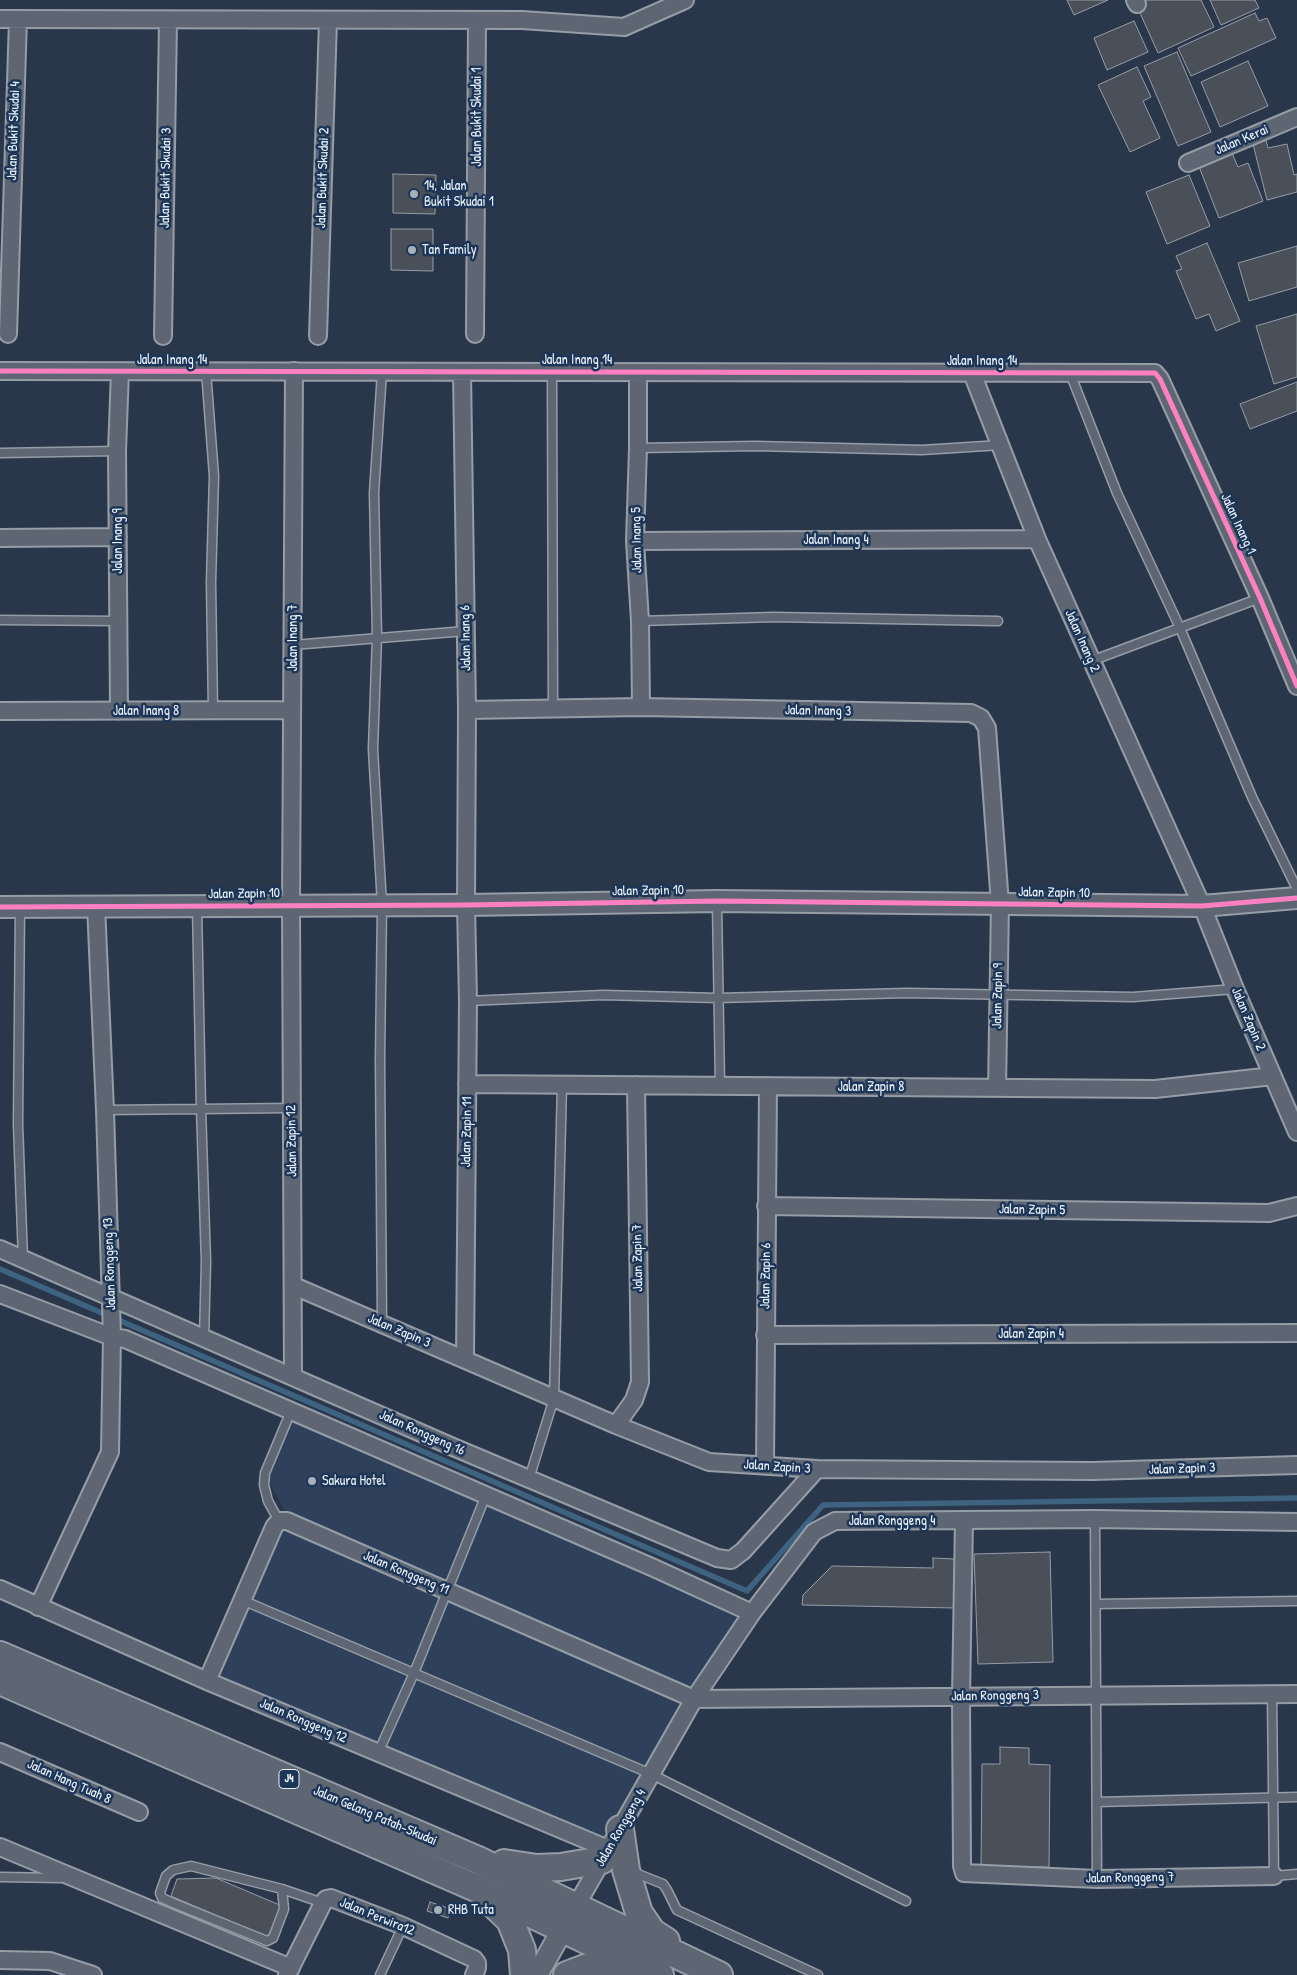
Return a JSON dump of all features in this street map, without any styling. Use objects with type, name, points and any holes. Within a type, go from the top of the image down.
[{"type":"main road","name":"Jalan Gelang Patah-Skudai","points":[[0,1655],[478,1860],[714,1972]]},
{"type":"main road","name":"Jalan Gelang Patah-Skudai","points":[[0,1681],[476,1888],[660,1975]]},
{"type":"main road","points":[[478,1860],[537,1868],[569,1866],[610,1846],[626,1870],[640,1913],[652,1932],[714,1972]]},
{"type":"main road","points":[[476,1888],[510,1920],[522,1950],[524,1975]]},
{"type":"main road","points":[[567,1975],[588,1967],[613,1967],[652,1975]]},
{"type":"street","points":[[0,19],[522,20],[624,27],[685,0]]},
{"type":"street","name":"Jalan Bukit Skudai 4","points":[[8,334],[18,19]]},
{"type":"street","name":"Jalan Bukit Skudai 3","points":[[164,336],[168,20]]},
{"type":"street","name":"Jalan Bukit Skudai 2","points":[[318,336],[328,20]]},
{"type":"street","name":"Jalan Bukit Skudai 1","points":[[475,334],[477,20]]},
{"type":"street","name":"Jalan Kerai","points":[[1188,163],[1297,117]]},
{"type":"street","name":"Jalan Inang 14","points":[[0,371],[1155,373]]},
{"type":"street","name":"Jalan Inang 9","points":[[119,711],[118,451],[120,371]]},
{"type":"street","name":"Jalan Inang 7","points":[[291,905],[294,371]]},
{"type":"street","name":"Jalan Inang 6","points":[[462,372],[467,710],[466,905]]},
{"type":"street","name":"Jalan Inang 5","points":[[638,372],[635,541],[640,621],[640,707]]},
{"type":"street","name":"Jalan Inang 2","points":[[972,373],[1037,539],[1202,906]]},
{"type":"street","name":"Jalan Inang 1","points":[[1155,373],[1160,379],[1260,598],[1297,686]]},
{"type":"street","points":[[0,538],[118,536]]},
{"type":"street","name":"Jalan Inang 4","points":[[635,541],[1037,539]]},
{"type":"street","name":"Jalan Inang 3","points":[[467,710],[640,707],[971,714],[981,718],[987,728],[1000,904]]},
{"type":"street","name":"Jalan Inang 8","points":[[0,711],[292,710]]},
{"type":"street","name":"Jalan Zapin 10","points":[[10,907],[96,905],[466,905],[717,901],[1202,906],[1297,898]]},
{"type":"street","name":"Jalan Zapin 9","points":[[997,1088],[1000,904]]},
{"type":"street","name":"Jalan Ronggeng 13","points":[[38,1608],[110,1452],[111,1297],[96,905]]},
{"type":"street","name":"Jalan Zapin 12","points":[[291,905],[293,1377]]},
{"type":"street","name":"Jalan Zapin 11","points":[[465,1359],[468,1084],[466,905]]},
{"type":"street","name":"Jalan Zapin 2","points":[[1202,906],[1235,989],[1297,1132]]},
{"type":"street","name":"Jalan Zapin 8","points":[[468,1084],[1155,1089],[1273,1076]]},
{"type":"street","name":"Jalan Zapin 7","points":[[616,1425],[634,1400],[640,1382],[636,1085]]},
{"type":"street","name":"Jalan Zapin 6","points":[[765,1466],[768,1086]]},
{"type":"street","name":"Jalan Zapin 5","points":[[766,1206],[1269,1213],[1297,1206]]},
{"type":"street","name":"Jalan Ronggeng 16","points":[[0,1249],[204,1339],[717,1558],[731,1560],[743,1551],[818,1469]]},
{"type":"street","name":"Jalan Zapin 3","points":[[294,1286],[616,1425],[709,1462],[818,1469],[1093,1471],[1297,1465]]},
{"type":"street","points":[[0,1294],[112,1337],[125,1339],[654,1568],[752,1613]]},
{"type":"street","name":"Jalan Zapin 4","points":[[765,1335],[1297,1333]]},
{"type":"street","name":"Jalan Ronggeng 4","points":[[576,1906],[694,1699],[752,1613],[814,1532],[835,1521],[1095,1519],[1297,1522]]},
{"type":"street","points":[[961,1697],[964,1520]]},
{"type":"street","points":[[207,1681],[274,1527],[279,1521]]},
{"type":"street","name":"Jalan Ronggeng 11","points":[[279,1521],[287,1521],[694,1699]]},
{"type":"street","name":"Jalan Ronggeng 12","points":[[0,1589],[38,1608],[207,1681],[378,1753],[610,1846]]},
{"type":"street","name":"Jalan Ronggeng 3","points":[[694,1699],[1297,1694]]},
{"type":"street","name":"Jalan Ronggeng 7","points":[[961,1697],[962,1866],[964,1873],[1097,1879],[1274,1876]]},
{"type":"street","name":"Jalan Hang Tuah 8","points":[[0,1752],[139,1812]]},
{"type":"street","points":[[0,1847],[289,1972]]},
{"type":"street","name":"Jalan Perwira12","points":[[289,1972],[323,1903],[326,1899],[331,1898],[403,1926],[474,1959],[476,1969]]},
{"type":"street","points":[[537,1975],[576,1906]]},
{"type":"street","points":[[0,1960],[50,1961],[93,1975]]},
{"type":"lane","points":[[206,371],[214,476],[211,582],[213,711]]},
{"type":"lane","points":[[382,371],[374,494],[377,637],[373,749],[382,905],[380,1068],[382,1324]]},
{"type":"lane","points":[[552,372],[553,709]]},
{"type":"lane","points":[[1070,373],[1117,493],[1180,628],[1252,797],[1297,889]]},
{"type":"lane","points":[[638,448],[755,446],[922,450],[1001,446]]},
{"type":"lane","points":[[0,453],[118,451]]},
{"type":"lane","points":[[1091,661],[1260,598]]},
{"type":"lane","points":[[640,621],[774,617],[998,621]]},
{"type":"lane","points":[[0,620],[118,621]]},
{"type":"lane","points":[[293,645],[466,631]]},
{"type":"lane","points":[[717,901],[720,1086]]},
{"type":"lane","points":[[198,906],[200,1108],[206,1262],[204,1339]]},
{"type":"lane","points":[[10,907],[23,1260]]},
{"type":"lane","points":[[468,1002],[603,995],[718,998],[907,993],[1133,997],[1235,989]]},
{"type":"lane","points":[[529,1479],[554,1398],[562,1085]]},
{"type":"lane","points":[[105,1110],[292,1108]]},
{"type":"lane","points":[[279,1521],[268,1502],[264,1485],[265,1473],[291,1411]]},
{"type":"lane","points":[[378,1753],[414,1673],[486,1495]]},
{"type":"lane","points":[[1095,1519],[1097,1879]]},
{"type":"lane","points":[[242,1600],[651,1774],[906,1901]]},
{"type":"lane","points":[[1096,1604],[1297,1601]]},
{"type":"lane","points":[[1272,1694],[1274,1876]]},
{"type":"lane","points":[[1096,1802],[1297,1797]]},
{"type":"lane","points":[[282,1889],[284,1908],[272,1938],[267,1941],[173,1903],[162,1898],[160,1893],[166,1876],[173,1870],[191,1866],[282,1889],[323,1903]]},
{"type":"lane","points":[[626,1870],[663,1884],[676,1910],[818,1975]]},
{"type":"lane","name":"Jalan Ronggeng 7","points":[[1274,1876],[1297,1874]]},
{"type":"lane","points":[[0,1878],[71,1878]]},
{"type":"lane","points":[[380,1975],[403,1926]]},
{"type":"shaded area","points":[[293,1418],[741,1616],[606,1841],[216,1678],[287,1515],[268,1479]]},
{"type":"building","points":[[1067,0],[1108,0],[1074,15]]},
{"type":"building","points":[[1145,0],[1201,0],[1214,27],[1158,53],[1136,4]]},
{"type":"building","points":[[1210,0],[1255,0],[1259,8],[1221,25]]},
{"type":"building","points":[[1255,13],[1259,21],[1267,18],[1276,38],[1191,76],[1178,48]]},
{"type":"building","points":[[1134,21],[1148,52],[1107,70],[1094,38]]},
{"type":"building","points":[[1177,52],[1211,132],[1178,146],[1144,66]]},
{"type":"building","points":[[1248,61],[1268,106],[1220,127],[1201,82]]},
{"type":"building","points":[[1137,67],[1151,97],[1143,101],[1160,138],[1130,152],[1098,85]]},
{"type":"building","points":[[1265,137],[1268,148],[1287,144],[1294,175],[1297,174],[1297,192],[1267,200],[1252,140]]},
{"type":"building","points":[[1231,151],[1238,167],[1248,163],[1263,201],[1219,218],[1198,164]]},
{"type":"building","name":"14, Jalan Bukit Skudai 1","points":[[393,174],[436,175],[435,214],[393,213]]},
{"type":"building","points":[[1189,175],[1210,226],[1167,244],[1146,192]]},
{"type":"building","name":"Tan Family","points":[[391,229],[433,229],[433,271],[391,270]]},
{"type":"building","points":[[1207,243],[1240,321],[1216,331],[1209,314],[1196,319],[1176,271],[1182,269],[1176,256]]},
{"type":"building","points":[[1297,246],[1297,287],[1249,301],[1238,263]]},
{"type":"building","points":[[1297,314],[1297,377],[1274,384],[1256,326]]},
{"type":"building","points":[[1297,382],[1297,411],[1250,429],[1240,404]]},
{"type":"building","points":[[1050,1552],[1053,1662],[978,1664],[974,1554]]},
{"type":"building","points":[[933,1558],[955,1559],[955,1608],[802,1605],[803,1595],[832,1566],[933,1568]]},
{"type":"building","points":[[1000,1747],[1029,1748],[1029,1764],[1050,1765],[1049,1867],[981,1866],[982,1764],[1000,1764]]},
{"type":"building","points":[[216,1878],[282,1906],[269,1938],[171,1896],[177,1879]]},
{"type":"building","points":[[430,1902],[451,1909],[448,1918],[427,1911]]},
{"type":"waterway","points":[[0,1269],[747,1591],[823,1505],[1297,1498]]},
{"type":"cycle path","points":[[0,371],[1155,373],[1160,379],[1260,598],[1297,686]]},
{"type":"cycle path","points":[[0,907],[466,905],[717,901],[1202,906],[1297,898]]},
{"type":"place","name":"14, Jalan Bukit Skudai 1","points":[[414,194]]},
{"type":"place","name":"Tan Family","points":[[412,250]]},
{"type":"place","name":"Sakura Hotel","points":[[312,1481]]},
{"type":"place","name":"RHB Tuta","points":[[438,1910]]}]
